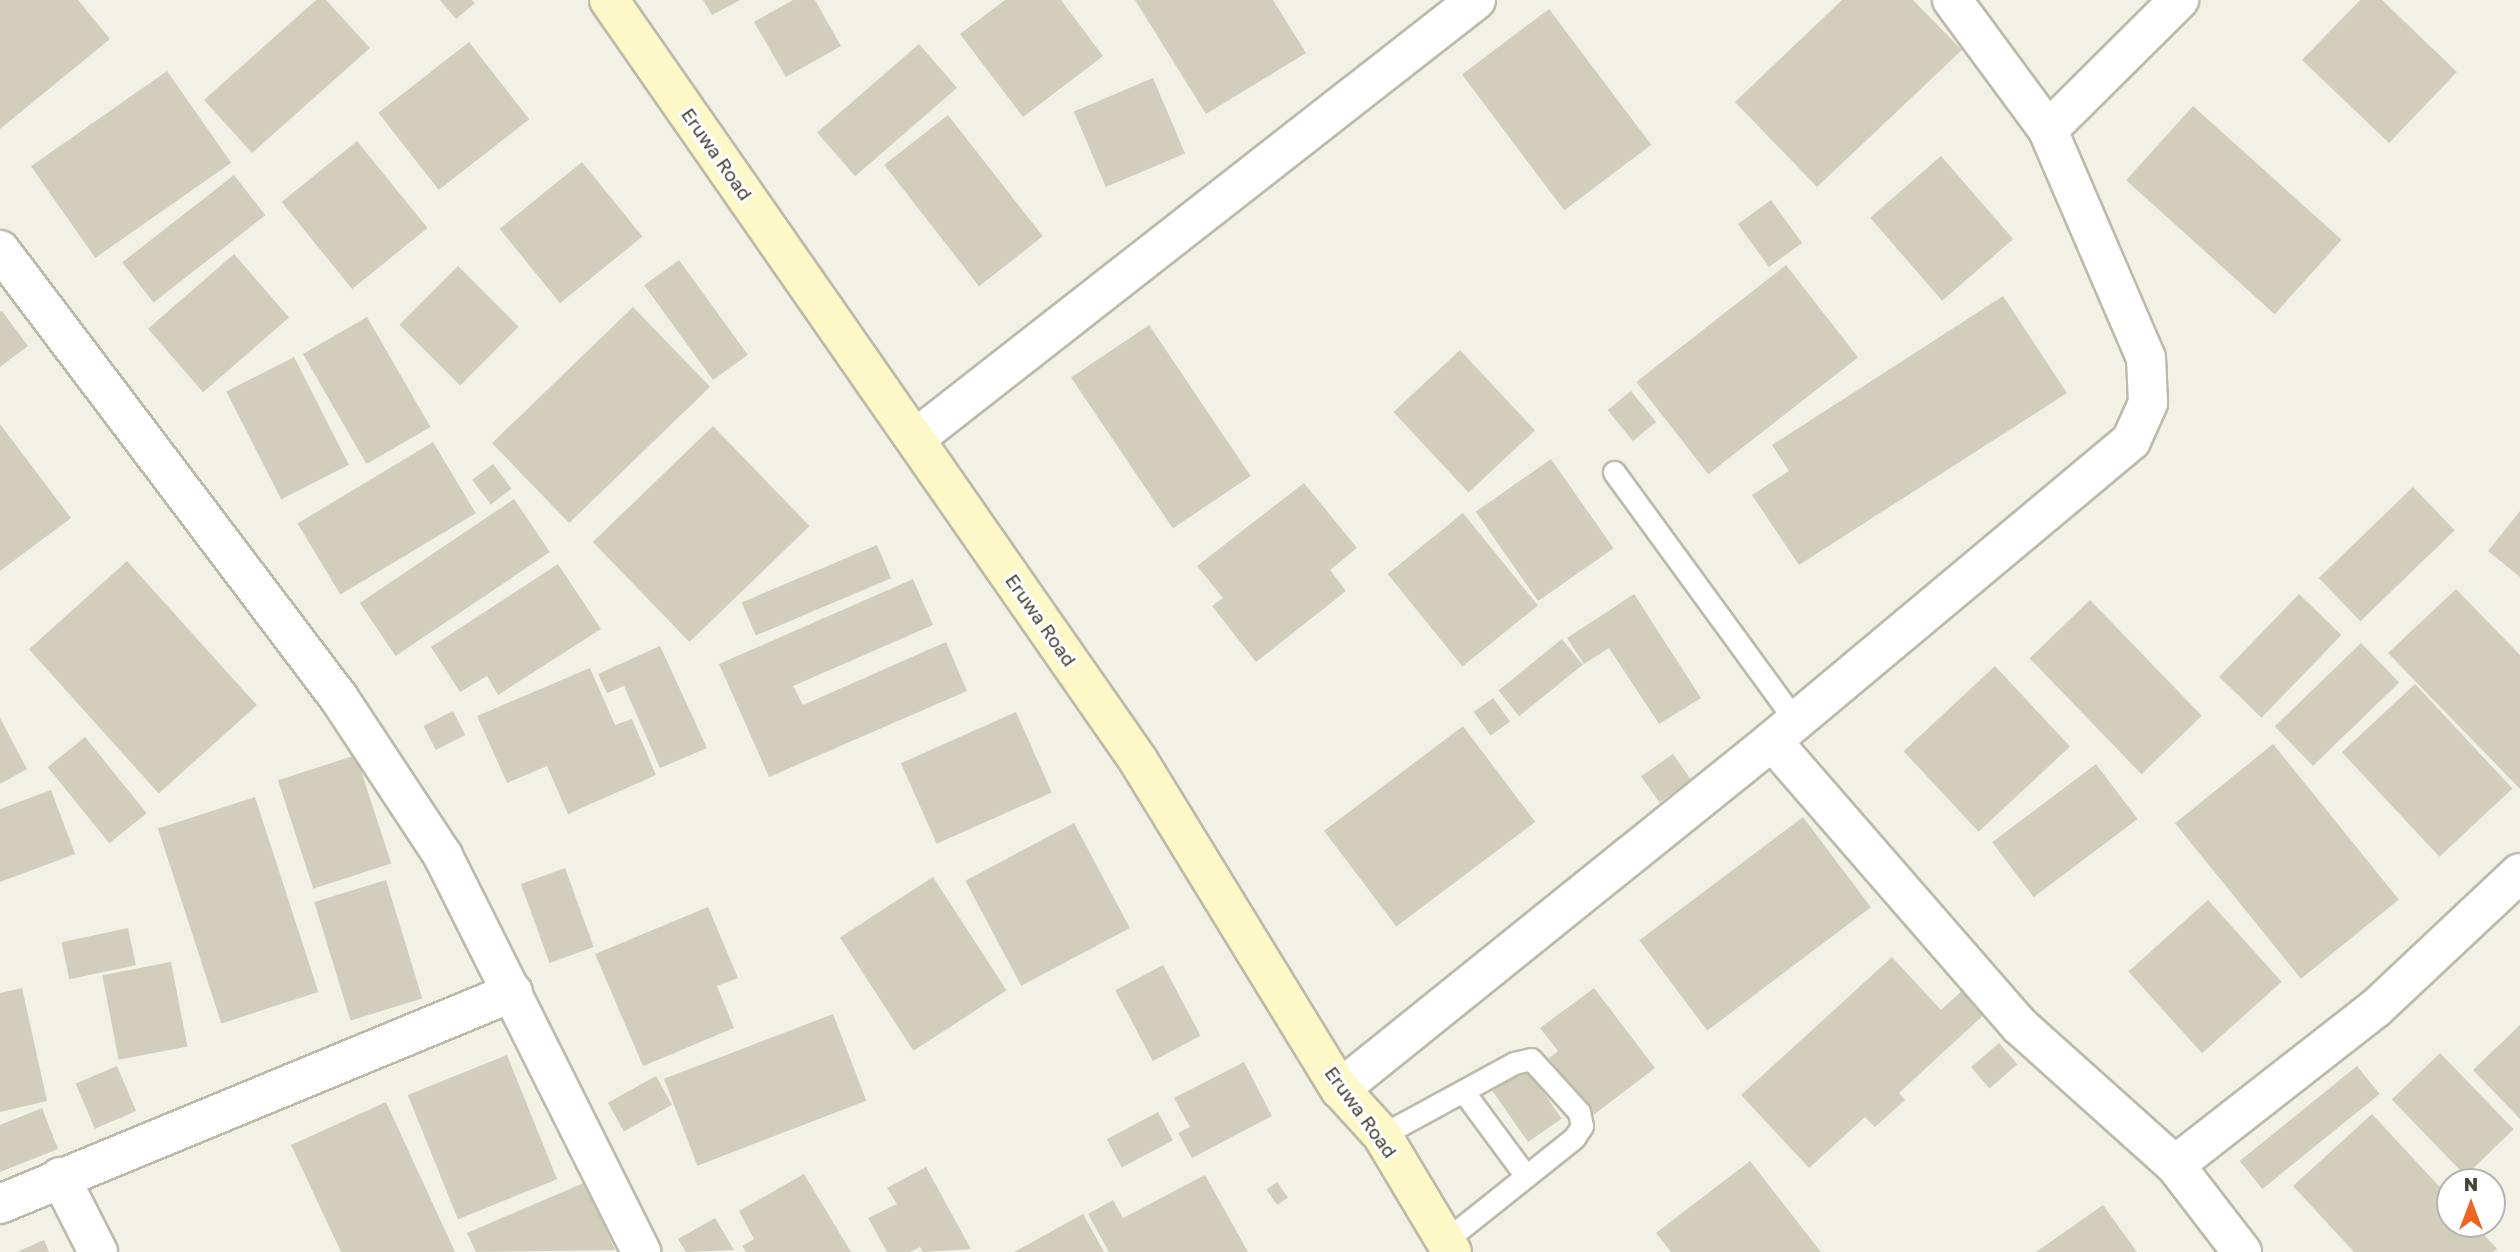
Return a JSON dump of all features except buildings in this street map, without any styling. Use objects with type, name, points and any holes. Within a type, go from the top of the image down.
[{"type":"main road","name":"Eruwa Road","points":[[609,0],[1138,760],[1340,1088],[1382,1135],[1449,1246]]},
{"type":"street","points":[[916,438],[1476,0]]},
{"type":"street","points":[[1340,1088],[1783,730],[2130,441],[2148,403],[2146,358],[2048,130],[1952,0]]},
{"type":"street","points":[[2048,130],[2179,0]]},
{"type":"street","points":[[0,250],[339,698],[443,856],[641,1252]]},
{"type":"street","points":[[1783,730],[2020,1026],[2175,1165],[2242,1252]]},
{"type":"street","points":[[2175,1165],[2376,1008],[2520,873]]},
{"type":"street","points":[[0,1204],[513,992]]},
{"type":"street","points":[[60,1177],[97,1252]]},
{"type":"lane","points":[[1614,472],[1783,730]]},
{"type":"lane","points":[[1382,1135],[1514,1063],[1531,1059],[1579,1112],[1582,1126],[1574,1138],[1526,1176],[1449,1246]]},
{"type":"lane","points":[[1463,1091],[1526,1176]]}]
